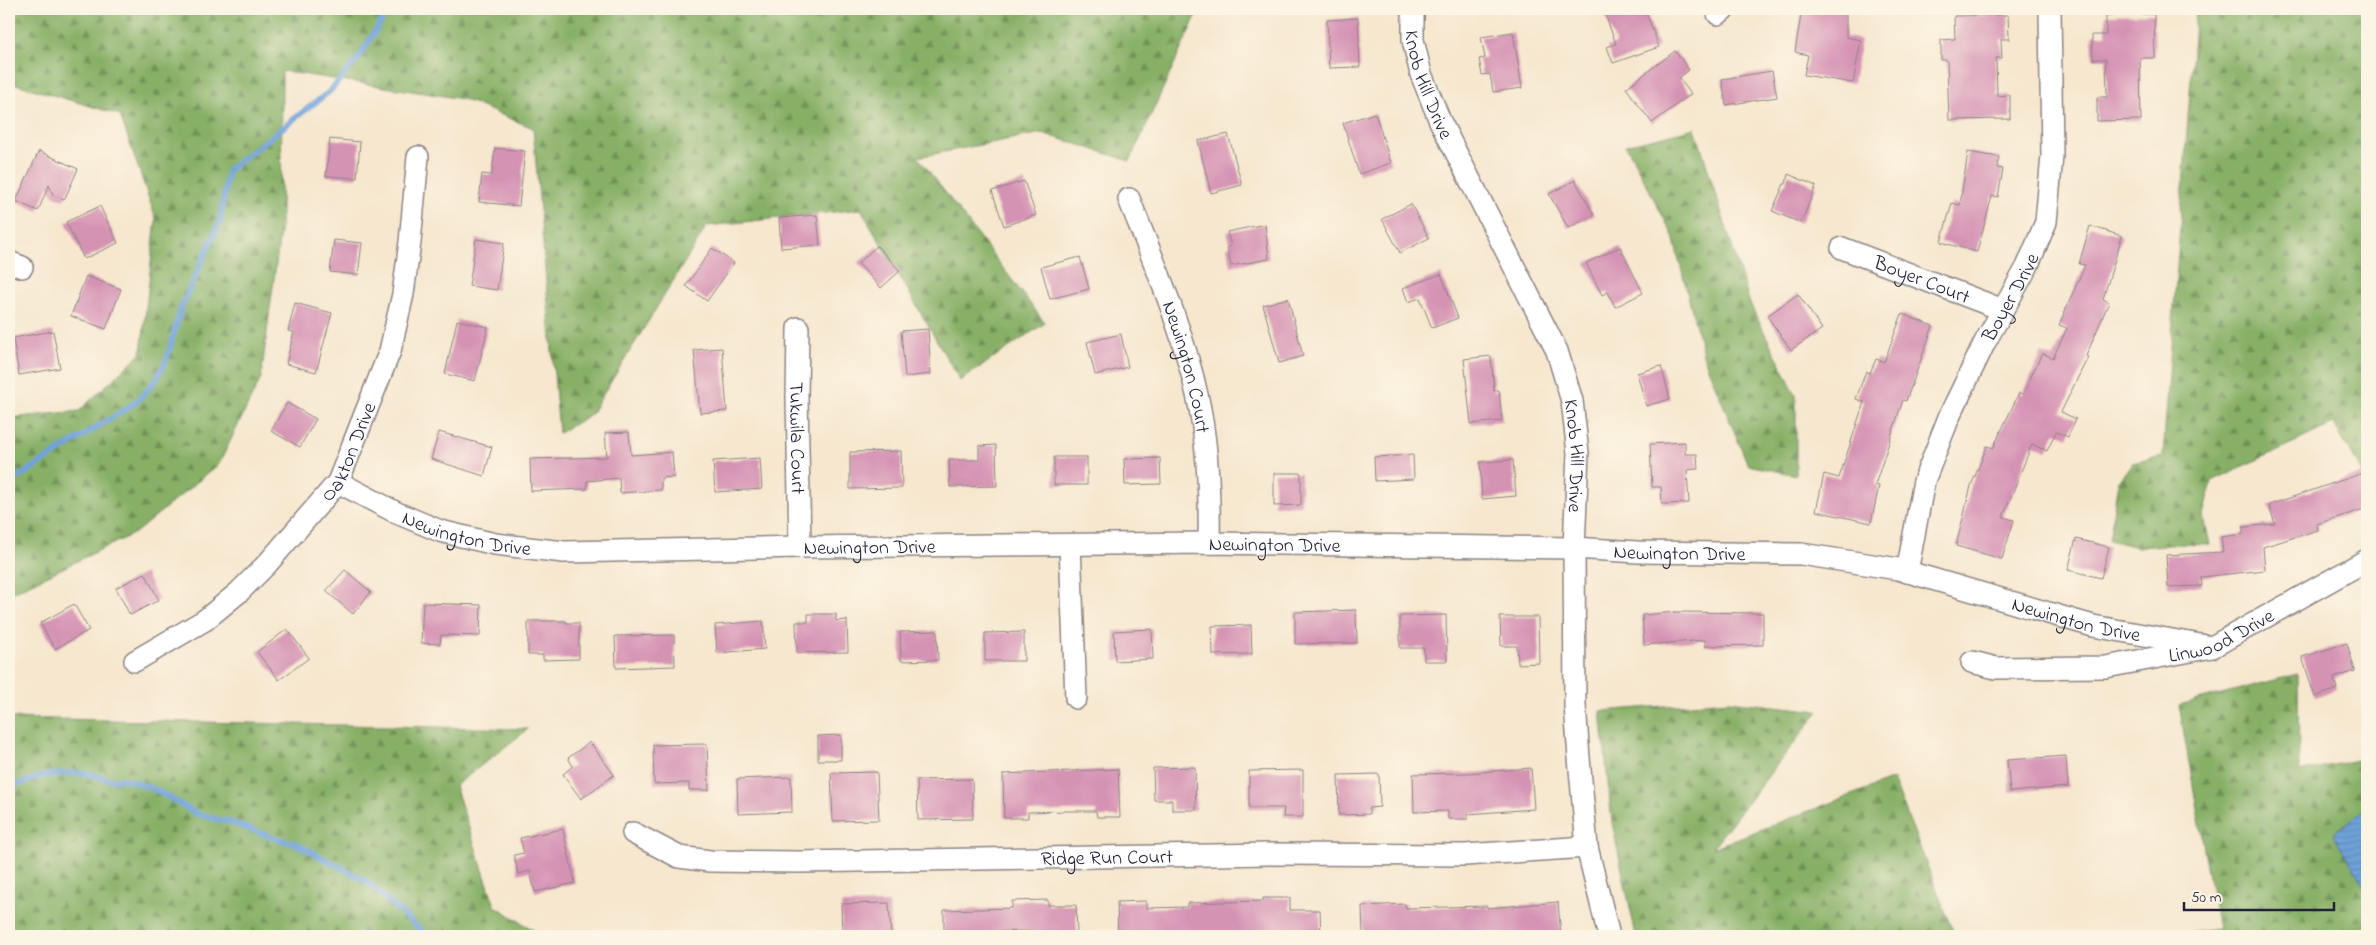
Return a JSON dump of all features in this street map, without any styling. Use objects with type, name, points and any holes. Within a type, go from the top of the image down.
[{"type":"street","name":"Knob Hill Drive","points":[[1413,9],[1413,40],[1421,74],[1440,121],[1560,359],[1572,401],[1578,453],[1574,548],[1575,705],[1587,847],[1609,936]]},
{"type":"street","name":"Boyer Drive","points":[[1907,572],[1924,481],[1949,417],[2028,267],[2046,222],[2052,156],[2050,9]]},
{"type":"street","name":"Oakton Drive","points":[[135,661],[205,620],[239,592],[267,564],[338,482],[390,350],[406,268],[418,157]]},
{"type":"street","name":"Newington Court","points":[[1129,198],[1170,299],[1198,400],[1210,491],[1209,543]]},
{"type":"street","name":"Boyer Court","points":[[1842,248],[2004,310]]},
{"type":"street","name":"Tukwila Court","points":[[798,328],[797,398],[800,546]]},
{"type":"street","name":"Newington Drive","points":[[338,482],[397,513],[440,531],[495,544],[564,552],[800,546],[1209,543],[1574,548],[1638,552],[1802,554],[1907,572],[2093,626],[2212,647]]},
{"type":"street","points":[[1070,545],[1076,698]]},
{"type":"street","name":"Linwood Drive","points":[[1972,662],[1996,668],[2106,667],[2212,647],[2367,560]]},
{"type":"street","name":"Ridge Run Court","points":[[633,834],[679,857],[710,861],[798,862],[1270,854],[1464,855],[1587,847]]},
{"type":"green space","points":[[9,9],[923,9],[929,11],[930,9],[1222,9],[1196,16],[1130,161],[1042,133],[918,157],[1045,323],[960,381],[861,209],[707,226],[591,414],[559,433],[533,128],[463,99],[282,71],[281,225],[261,378],[219,464],[135,533],[9,594],[9,418],[79,411],[141,353],[156,219],[120,115],[9,82]]},
{"type":"green space","points":[[2196,9],[2367,9],[2367,485],[2363,473],[2333,424],[2212,481],[2204,516],[2210,545],[2183,544],[2137,547],[2109,540],[2118,482],[2132,463],[2163,456]]},
{"type":"green space","points":[[1695,128],[1750,304],[1796,395],[1796,475],[1748,465],[1704,358],[1673,236],[1626,145]]},
{"type":"green space","points":[[2298,674],[2299,772],[2367,758],[2367,936],[2166,936],[2218,929],[2179,705]]},
{"type":"green space","points":[[1729,701],[1819,711],[1712,848],[1893,779],[1955,936],[1636,936],[1612,823],[1601,711]]},
{"type":"green space","points":[[9,713],[10,718],[528,729],[455,786],[495,906],[543,936],[9,936]]},
{"type":"water","points":[[2367,807],[2367,890],[2333,834]]},
{"type":"building","points":[[1603,9],[1645,9],[1659,47],[1613,63],[1607,47],[1616,44]]},
{"type":"building","points":[[1802,9],[1846,9],[1846,37],[1861,40],[1853,83],[1804,75],[1808,55],[1795,52]]},
{"type":"building","points":[[2154,14],[2155,58],[2140,58],[2141,120],[2097,121],[2097,97],[2107,97],[2106,59],[2093,59],[2092,35],[2106,35],[2106,15]]},
{"type":"building","points":[[2008,15],[2009,39],[2001,39],[2002,58],[1996,58],[1997,96],[2010,95],[2010,119],[1949,120],[1947,60],[1941,60],[1941,40],[1955,39],[1954,16]]},
{"type":"building","points":[[1358,18],[1360,67],[1329,68],[1327,20]]},
{"type":"building","points":[[1513,32],[1522,88],[1493,92],[1490,74],[1482,75],[1479,59],[1485,58],[1481,37]]},
{"type":"building","points":[[1675,51],[1689,70],[1679,78],[1691,94],[1652,123],[1626,88]]},
{"type":"building","points":[[1772,71],[1777,97],[1726,105],[1722,79]]},
{"type":"building","points":[[1375,113],[1391,163],[1359,174],[1343,123]]},
{"type":"building","points":[[1228,134],[1242,185],[1211,193],[1198,141]]},
{"type":"building","points":[[330,139],[360,142],[357,178],[326,176]]},
{"type":"building","points":[[495,148],[525,151],[519,206],[479,202],[482,174],[492,175]]},
{"type":"building","points":[[39,151],[78,169],[64,200],[53,195],[49,185],[38,211],[16,201]]},
{"type":"building","points":[[1968,152],[1999,157],[1997,168],[2003,169],[1998,197],[1992,196],[1977,252],[1941,242],[1952,203],[1960,205]]},
{"type":"building","points":[[1788,174],[1816,186],[1801,223],[1772,211],[1784,184],[1786,184]]},
{"type":"building","points":[[1575,180],[1594,215],[1568,228],[1549,194]]},
{"type":"building","points":[[1024,181],[1036,215],[1004,226],[992,191]]},
{"type":"building","points":[[1411,204],[1429,238],[1400,253],[1382,219]]},
{"type":"building","points":[[100,206],[118,243],[84,259],[66,222]]},
{"type":"building","points":[[817,215],[820,245],[781,248],[779,218]]},
{"type":"building","points":[[1265,224],[1269,259],[1231,266],[1227,247],[1231,246],[1227,232]]},
{"type":"building","points":[[2090,226],[2122,236],[2103,299],[2109,302],[2086,356],[2088,357],[2061,412],[2076,419],[2068,437],[2056,432],[2047,451],[2032,444],[2003,517],[2014,520],[2002,559],[1956,546],[1971,486],[1987,446],[1993,448],[2019,393],[2023,394],[2042,353],[2053,358],[2067,328],[2059,325],[2085,265],[2079,264]]},
{"type":"building","points":[[476,239],[504,243],[497,290],[469,286]]},
{"type":"building","points":[[334,240],[362,243],[358,275],[330,272]]},
{"type":"building","points":[[877,246],[900,271],[881,288],[858,263]]},
{"type":"building","points":[[1620,247],[1643,293],[1615,307],[1608,292],[1602,295],[1586,263]]},
{"type":"building","points":[[712,248],[734,263],[707,301],[686,286]]},
{"type":"building","points":[[1080,257],[1089,289],[1050,299],[1041,267]]},
{"type":"building","points":[[1441,274],[1458,318],[1432,328],[1420,298],[1408,302],[1403,288]]},
{"type":"building","points":[[86,276],[121,289],[106,329],[71,316]]},
{"type":"building","points":[[1798,294],[1822,329],[1791,350],[1767,316]]},
{"type":"building","points":[[1288,298],[1303,356],[1279,363],[1263,305]]},
{"type":"building","points":[[295,303],[332,313],[316,372],[286,364],[294,332],[288,331]]},
{"type":"building","points":[[1902,314],[1933,326],[1906,401],[1903,400],[1875,485],[1879,486],[1871,523],[1816,511],[1824,474],[1839,478],[1864,402],[1856,399],[1866,371],[1870,373],[1876,359],[1884,362]]},
{"type":"building","points":[[457,320],[488,327],[475,381],[445,374]]},
{"type":"building","points":[[928,329],[931,374],[905,377],[901,331]]},
{"type":"building","points":[[53,331],[60,368],[19,375],[13,338]]},
{"type":"building","points":[[1121,334],[1128,367],[1095,375],[1087,342]]},
{"type":"building","points":[[722,348],[727,411],[700,413],[694,350]]},
{"type":"building","points":[[1491,356],[1494,391],[1499,390],[1502,421],[1471,424],[1464,359]]},
{"type":"building","points":[[1661,366],[1670,399],[1646,406],[1637,373]]},
{"type":"building","points":[[287,403],[316,419],[300,447],[271,431]]},
{"type":"building","points":[[439,432],[492,447],[484,476],[431,459]]},
{"type":"building","points":[[629,432],[631,455],[672,452],[674,477],[661,478],[661,490],[620,493],[619,478],[587,481],[587,489],[531,491],[530,459],[607,457],[605,433]]},
{"type":"building","points":[[1685,442],[1685,454],[1697,454],[1698,469],[1687,470],[1689,503],[1662,504],[1661,487],[1652,487],[1650,444]]},
{"type":"building","points":[[996,445],[997,486],[950,487],[949,460],[979,460],[979,446]]},
{"type":"building","points":[[901,451],[902,488],[850,489],[850,452]]},
{"type":"building","points":[[1413,455],[1414,479],[1375,481],[1374,457]]},
{"type":"building","points":[[1054,457],[1087,457],[1087,485],[1054,485]]},
{"type":"building","points":[[760,458],[762,489],[715,492],[713,461]]},
{"type":"building","points":[[1160,458],[1161,484],[1125,485],[1124,459]]},
{"type":"building","points":[[1513,460],[1516,496],[1482,499],[1480,462]]},
{"type":"building","points":[[1274,473],[1301,473],[1301,505],[1274,506]]},
{"type":"building","points":[[2363,473],[2367,485],[2367,508],[2317,524],[2318,530],[2263,547],[2265,570],[2201,577],[2202,586],[2168,587],[2166,555],[2223,552],[2221,537],[2243,534],[2243,527],[2275,524],[2269,505]]},
{"type":"building","points":[[2076,539],[2109,547],[2101,578],[2068,570]]},
{"type":"building","points":[[345,570],[371,592],[353,614],[326,591]]},
{"type":"building","points":[[145,573],[159,600],[130,615],[116,588]]},
{"type":"building","points":[[423,603],[481,605],[480,636],[441,635],[440,644],[421,643]]},
{"type":"building","points":[[74,604],[89,630],[55,649],[40,623]]},
{"type":"building","points":[[1356,610],[1357,643],[1295,644],[1295,612]]},
{"type":"building","points":[[1676,612],[1763,613],[1763,645],[1705,646],[1705,640],[1644,645],[1642,615]]},
{"type":"building","points":[[808,614],[836,614],[836,621],[847,620],[848,652],[797,653],[796,622],[808,622]]},
{"type":"building","points":[[1446,615],[1447,661],[1424,661],[1424,648],[1400,648],[1400,616]]},
{"type":"building","points":[[1500,617],[1538,617],[1539,663],[1518,664],[1517,646],[1501,646]]},
{"type":"building","points":[[528,621],[579,623],[579,659],[543,660],[543,655],[528,655]]},
{"type":"building","points":[[763,621],[765,649],[717,653],[715,625]]},
{"type":"building","points":[[1251,625],[1252,654],[1213,655],[1212,626]]},
{"type":"building","points":[[287,629],[309,658],[279,680],[257,652]]},
{"type":"building","points":[[1152,629],[1153,659],[1115,661],[1114,631]]},
{"type":"building","points":[[937,631],[938,660],[901,661],[900,632]]},
{"type":"building","points":[[1024,632],[1024,661],[985,661],[985,633]]},
{"type":"building","points":[[674,635],[675,666],[616,668],[615,636]]},
{"type":"building","points":[[2347,643],[2355,671],[2334,678],[2337,689],[2315,697],[2302,657]]},
{"type":"building","points":[[841,735],[841,760],[818,760],[818,736]]},
{"type":"building","points":[[590,742],[614,775],[581,799],[563,774],[573,766],[568,758]]},
{"type":"building","points":[[707,744],[709,790],[689,790],[689,783],[654,784],[653,745]]},
{"type":"building","points":[[2066,756],[2068,787],[2010,792],[2007,760]]},
{"type":"building","points":[[1195,767],[1196,810],[1172,810],[1172,800],[1154,800],[1153,768]]},
{"type":"building","points":[[1531,768],[1534,809],[1468,814],[1468,819],[1448,819],[1448,811],[1414,812],[1413,774],[1467,773]]},
{"type":"building","points":[[1118,769],[1120,817],[1097,817],[1096,811],[1067,811],[1028,812],[1028,818],[1004,818],[1003,774]]},
{"type":"building","points":[[1303,770],[1303,817],[1283,817],[1284,808],[1249,808],[1249,771]]},
{"type":"building","points":[[877,772],[879,820],[833,821],[831,773]]},
{"type":"building","points":[[1379,774],[1380,807],[1369,808],[1369,814],[1339,815],[1338,775]]},
{"type":"building","points":[[791,777],[792,812],[738,814],[737,779]]},
{"type":"building","points":[[972,779],[973,819],[918,820],[917,780]]},
{"type":"building","points":[[563,829],[575,883],[535,892],[530,871],[518,874],[514,855],[524,853],[520,838]]},
{"type":"building","points":[[1263,898],[1290,898],[1290,910],[1320,910],[1321,936],[1118,936],[1117,902],[1146,901],[1146,908],[1187,907],[1187,903],[1263,901]]},
{"type":"building","points":[[1048,900],[1048,905],[1076,905],[1077,936],[1030,936],[1030,931],[992,932],[992,936],[944,936],[944,910],[1012,908],[1012,901]]},
{"type":"building","points":[[1558,902],[1561,936],[1363,936],[1362,906],[1405,904],[1406,908],[1487,906],[1487,908]]},
{"type":"building","points":[[889,903],[891,936],[842,936],[841,904]]},
{"type":"waterway","points":[[9,483],[135,403],[156,380],[167,358],[181,308],[220,221],[228,170],[330,91],[358,59],[389,9]]},
{"type":"waterway","points":[[9,787],[42,776],[71,773],[89,774],[112,780],[126,779],[156,790],[199,815],[227,821],[280,840],[295,843],[366,881],[427,936]]}]
